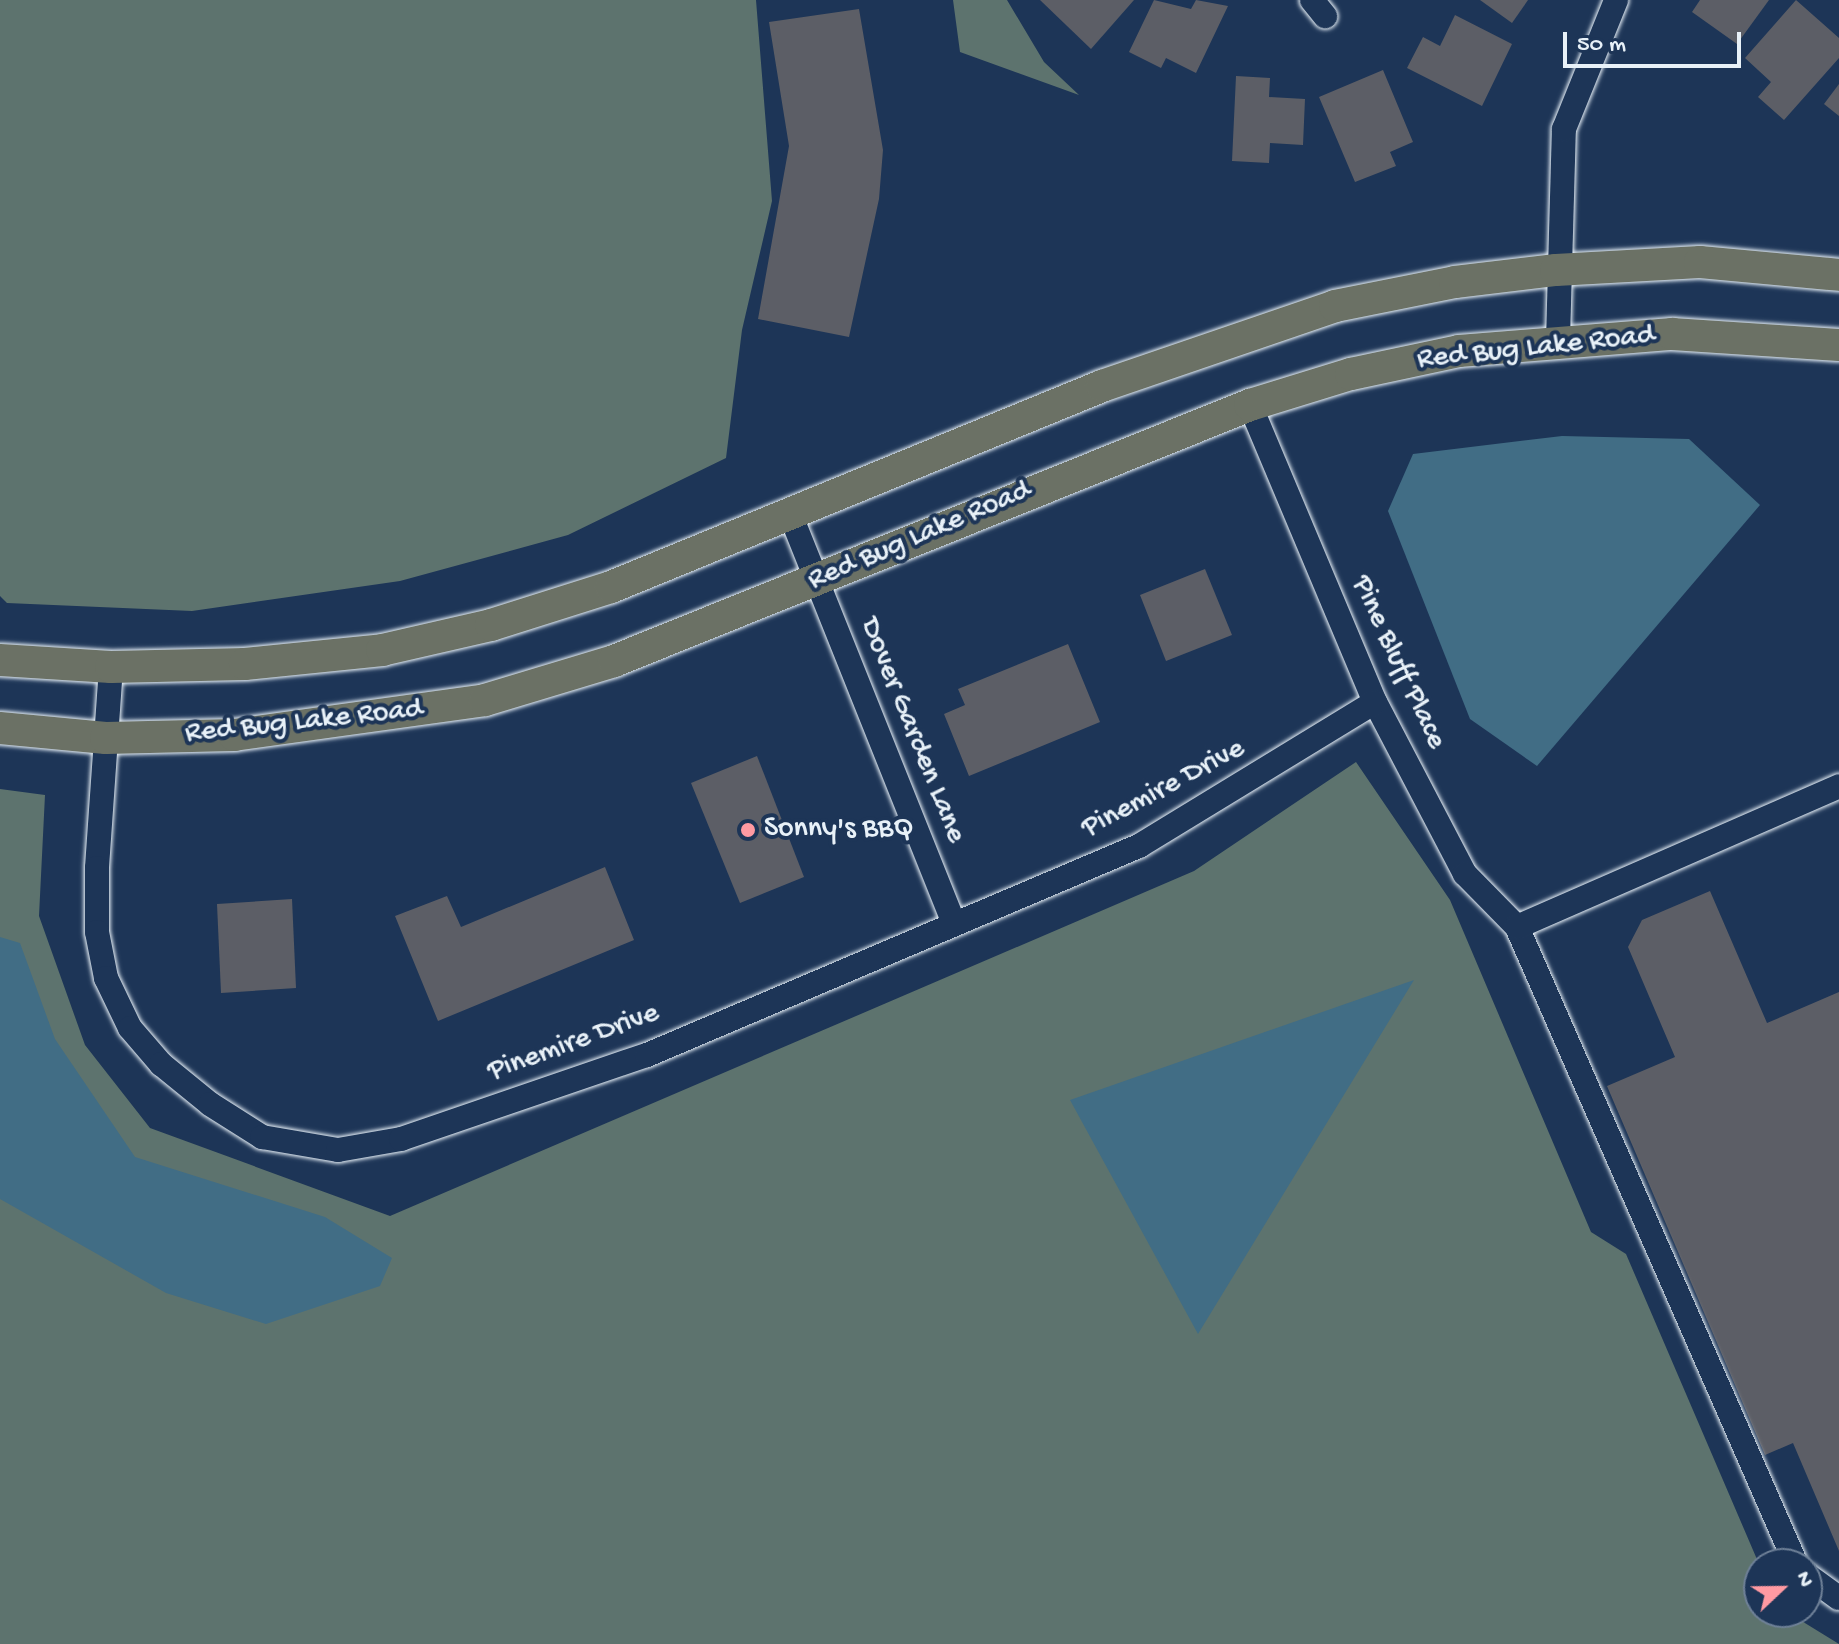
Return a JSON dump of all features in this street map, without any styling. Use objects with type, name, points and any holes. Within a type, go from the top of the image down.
[{"type":"main road","points":[[0,660],[111,667],[245,664],[398,647],[611,587],[1225,341],[1335,306],[1556,270],[1700,262],[1839,275]]},
{"type":"main road","name":"Red Bug Lake Road","points":[[0,728],[106,738],[234,735],[485,700],[614,661],[1250,405],[1382,367],[1558,340],[1672,334],[1839,345]]},
{"type":"street","points":[[1558,340],[1556,270],[1564,129],[1616,0]]},
{"type":"street","name":"Pine Bluff Place","points":[[1250,405],[1375,702],[1465,874],[1517,927]]},
{"type":"street","name":"Dover Garden Lane","points":[[791,516],[954,924]]},
{"type":"street","name":"Pinemire Drive","points":[[111,667],[97,932],[106,978],[130,1028],[161,1064],[262,1137],[338,1150],[401,1139],[647,1055],[1139,846],[1375,702]]},
{"type":"street","points":[[1789,1548],[1517,927],[1839,786]]},
{"type":"green space","points":[[0,0],[756,0],[772,201],[742,330],[726,458],[568,535],[400,581],[192,611],[7,603],[0,596]]},
{"type":"green space","points":[[953,0],[1007,0],[1044,62],[1079,95],[960,52]]},
{"type":"green space","points":[[1356,762],[1450,900],[1591,1232],[1626,1254],[1752,1548],[1743,1548],[1743,1628],[1813,1628],[1839,1644],[0,1644],[0,789],[45,795],[39,916],[85,1045],[150,1128],[390,1216],[1194,871]]},
{"type":"water","points":[[1562,436],[1689,439],[1760,505],[1537,766],[1470,719],[1388,511],[1413,454]]},
{"type":"water","points":[[0,937],[20,943],[55,1039],[135,1157],[325,1217],[392,1258],[380,1286],[266,1324],[166,1293],[0,1199]]},
{"type":"water","points":[[1414,980],[1198,1334],[1070,1100]]},
{"type":"building","points":[[1040,0],[1134,0],[1091,49]]},
{"type":"building","points":[[1154,0],[1191,9],[1196,0],[1228,6],[1196,73],[1166,58],[1161,68],[1129,52]]},
{"type":"building","points":[[1480,0],[1528,0],[1512,23]]},
{"type":"building","points":[[1700,0],[1769,0],[1737,44],[1692,12]]},
{"type":"building","points":[[1796,0],[1839,38],[1839,58],[1784,120],[1758,97],[1771,82],[1745,58]]},
{"type":"building","points":[[859,9],[883,150],[879,199],[849,337],[758,319],[789,146],[769,22]]},
{"type":"building","points":[[1455,15],[1512,44],[1482,106],[1407,68],[1423,37],[1440,46]]},
{"type":"building","points":[[1383,70],[1413,142],[1390,152],[1396,166],[1355,182],[1319,97]]},
{"type":"building","points":[[1236,76],[1270,78],[1269,97],[1305,99],[1303,145],[1270,143],[1269,163],[1232,161]]},
{"type":"building","points":[[1839,84],[1839,116],[1824,104]]},
{"type":"building","points":[[1205,569],[1232,635],[1166,661],[1140,595]]},
{"type":"building","points":[[1068,644],[1100,722],[969,776],[944,714],[965,705],[958,689]]},
{"type":"building","name":"Sonny's BBQ","points":[[757,756],[804,877],[740,903],[691,783]]},
{"type":"building","points":[[605,867],[634,940],[438,1021],[395,916],[447,896],[461,927]]},
{"type":"building","points":[[1710,891],[1767,1023],[1839,992],[1839,1551],[1793,1443],[1765,1455],[1607,1086],[1675,1057],[1628,947],[1642,920]]},
{"type":"building","points":[[292,899],[296,988],[221,993],[217,904]]},
{"type":"place","name":"Sonny's BBQ","points":[[748,830]]}]
